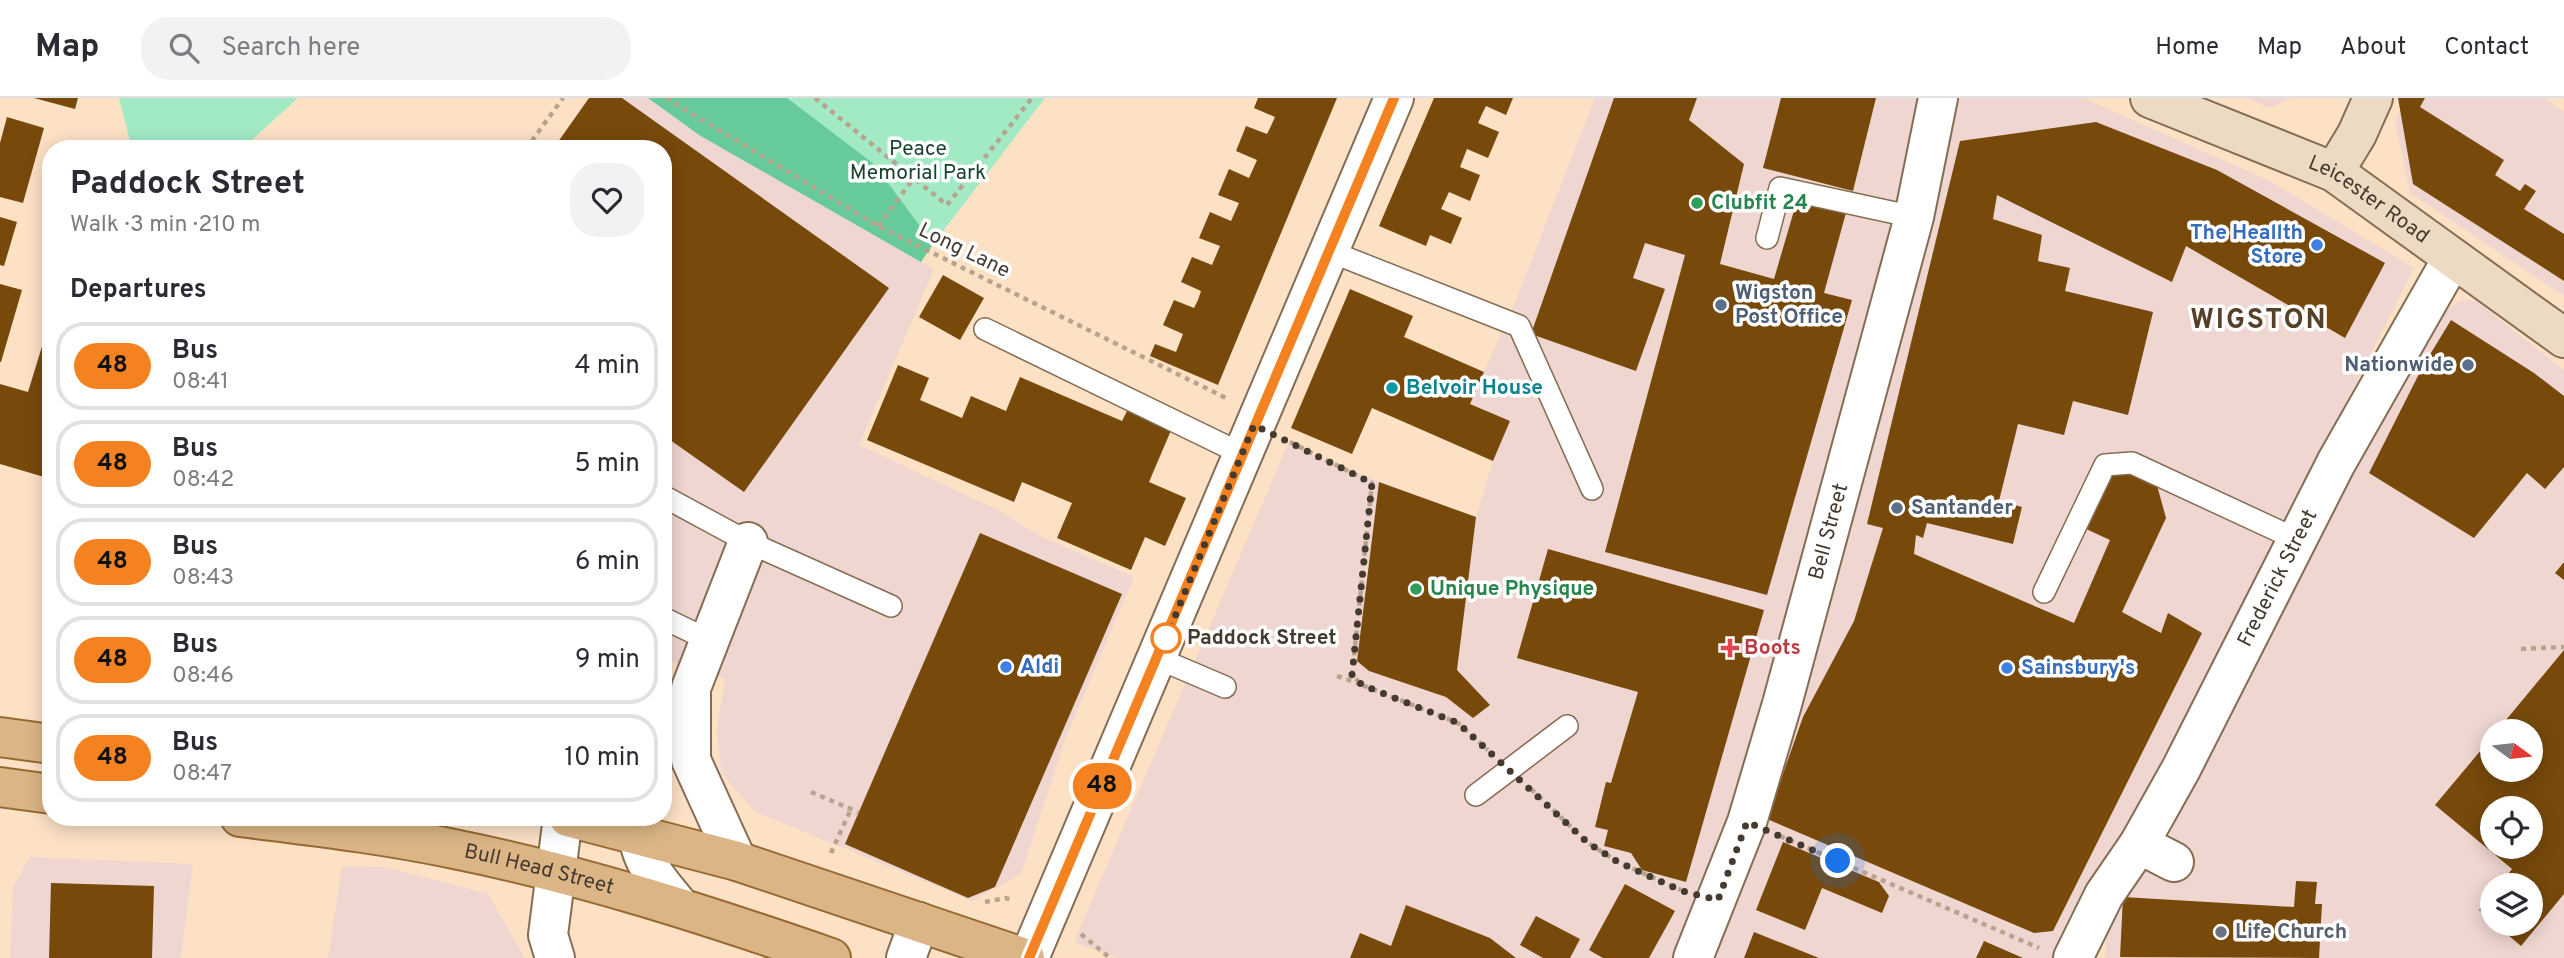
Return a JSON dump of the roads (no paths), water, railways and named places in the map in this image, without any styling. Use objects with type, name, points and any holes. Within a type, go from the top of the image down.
[{"type":"main road","name":"Leicester Road","points":[[2150,98],[2334,172],[2564,338]]},
{"type":"main road","points":[[2334,172],[2357,134],[2373,98]]},
{"type":"main road","points":[[0,737],[42,743]]},
{"type":"main road","points":[[0,787],[42,793]]},
{"type":"main road","name":"Bull Head Street","points":[[312,826],[455,849],[555,873],[679,906],[831,958]]},
{"type":"main road","points":[[638,826],[1027,958]]},
{"type":"street","points":[[1027,958],[1157,659],[1394,98]]},
{"type":"street","name":"Bell Street","points":[[1693,958],[1747,822],[1889,316],[1914,217],[1938,98]]},
{"type":"street","name":"Frederick Street","points":[[2062,955],[2139,844],[2336,463],[2452,259]]},
{"type":"street","points":[[672,667],[678,625],[739,537]]},
{"type":"street","points":[[737,861],[691,760],[691,688],[739,537]]},
{"type":"street","points":[[555,958],[548,935],[562,826]]},
{"type":"street","points":[[638,826],[645,864],[679,906]]},
{"type":"street","points":[[2139,844],[2174,862]]},
{"type":"street","points":[[906,958],[919,922]]},
{"type":"lane","points":[[1767,238],[1780,188],[1914,217]]},
{"type":"lane","points":[[1329,251],[1519,326],[1592,489]]},
{"type":"lane","points":[[985,330],[1252,431]]},
{"type":"lane","points":[[2044,592],[2105,465],[2132,463],[2298,540]]},
{"type":"lane","points":[[672,501],[739,537],[891,606]]},
{"type":"lane","points":[[1157,659],[1225,687]]},
{"type":"lane","points":[[1476,795],[1567,726]]},
{"type":"place","name":"Clubfit 24","points":[[1697,203]]},
{"type":"place","name":"The Heallth Store","points":[[2317,245]]},
{"type":"place","name":"Wigston Post Office","points":[[1721,305]]},
{"type":"place","name":"Nationwide","points":[[2468,365]]},
{"type":"place","name":"Belvoir House","points":[[1392,388]]},
{"type":"place","name":"Santander","points":[[1897,508]]},
{"type":"place","name":"Unique Physique","points":[[1416,589]]},
{"type":"place","name":"Paddock Street","points":[[1166,638]]},
{"type":"place","name":"Boots","points":[[1730,648]]},
{"type":"place","name":"Aldi","points":[[1006,667]]},
{"type":"place","name":"Sainsbury's","points":[[2007,668]]},
{"type":"place","name":"Life Church","points":[[2221,932]]},
{"type":"district","name":"WIGSTON","points":[[2259,321]]},
{"type":"park label","name":"Peace Memorial Park","points":[[918,161]]}]
